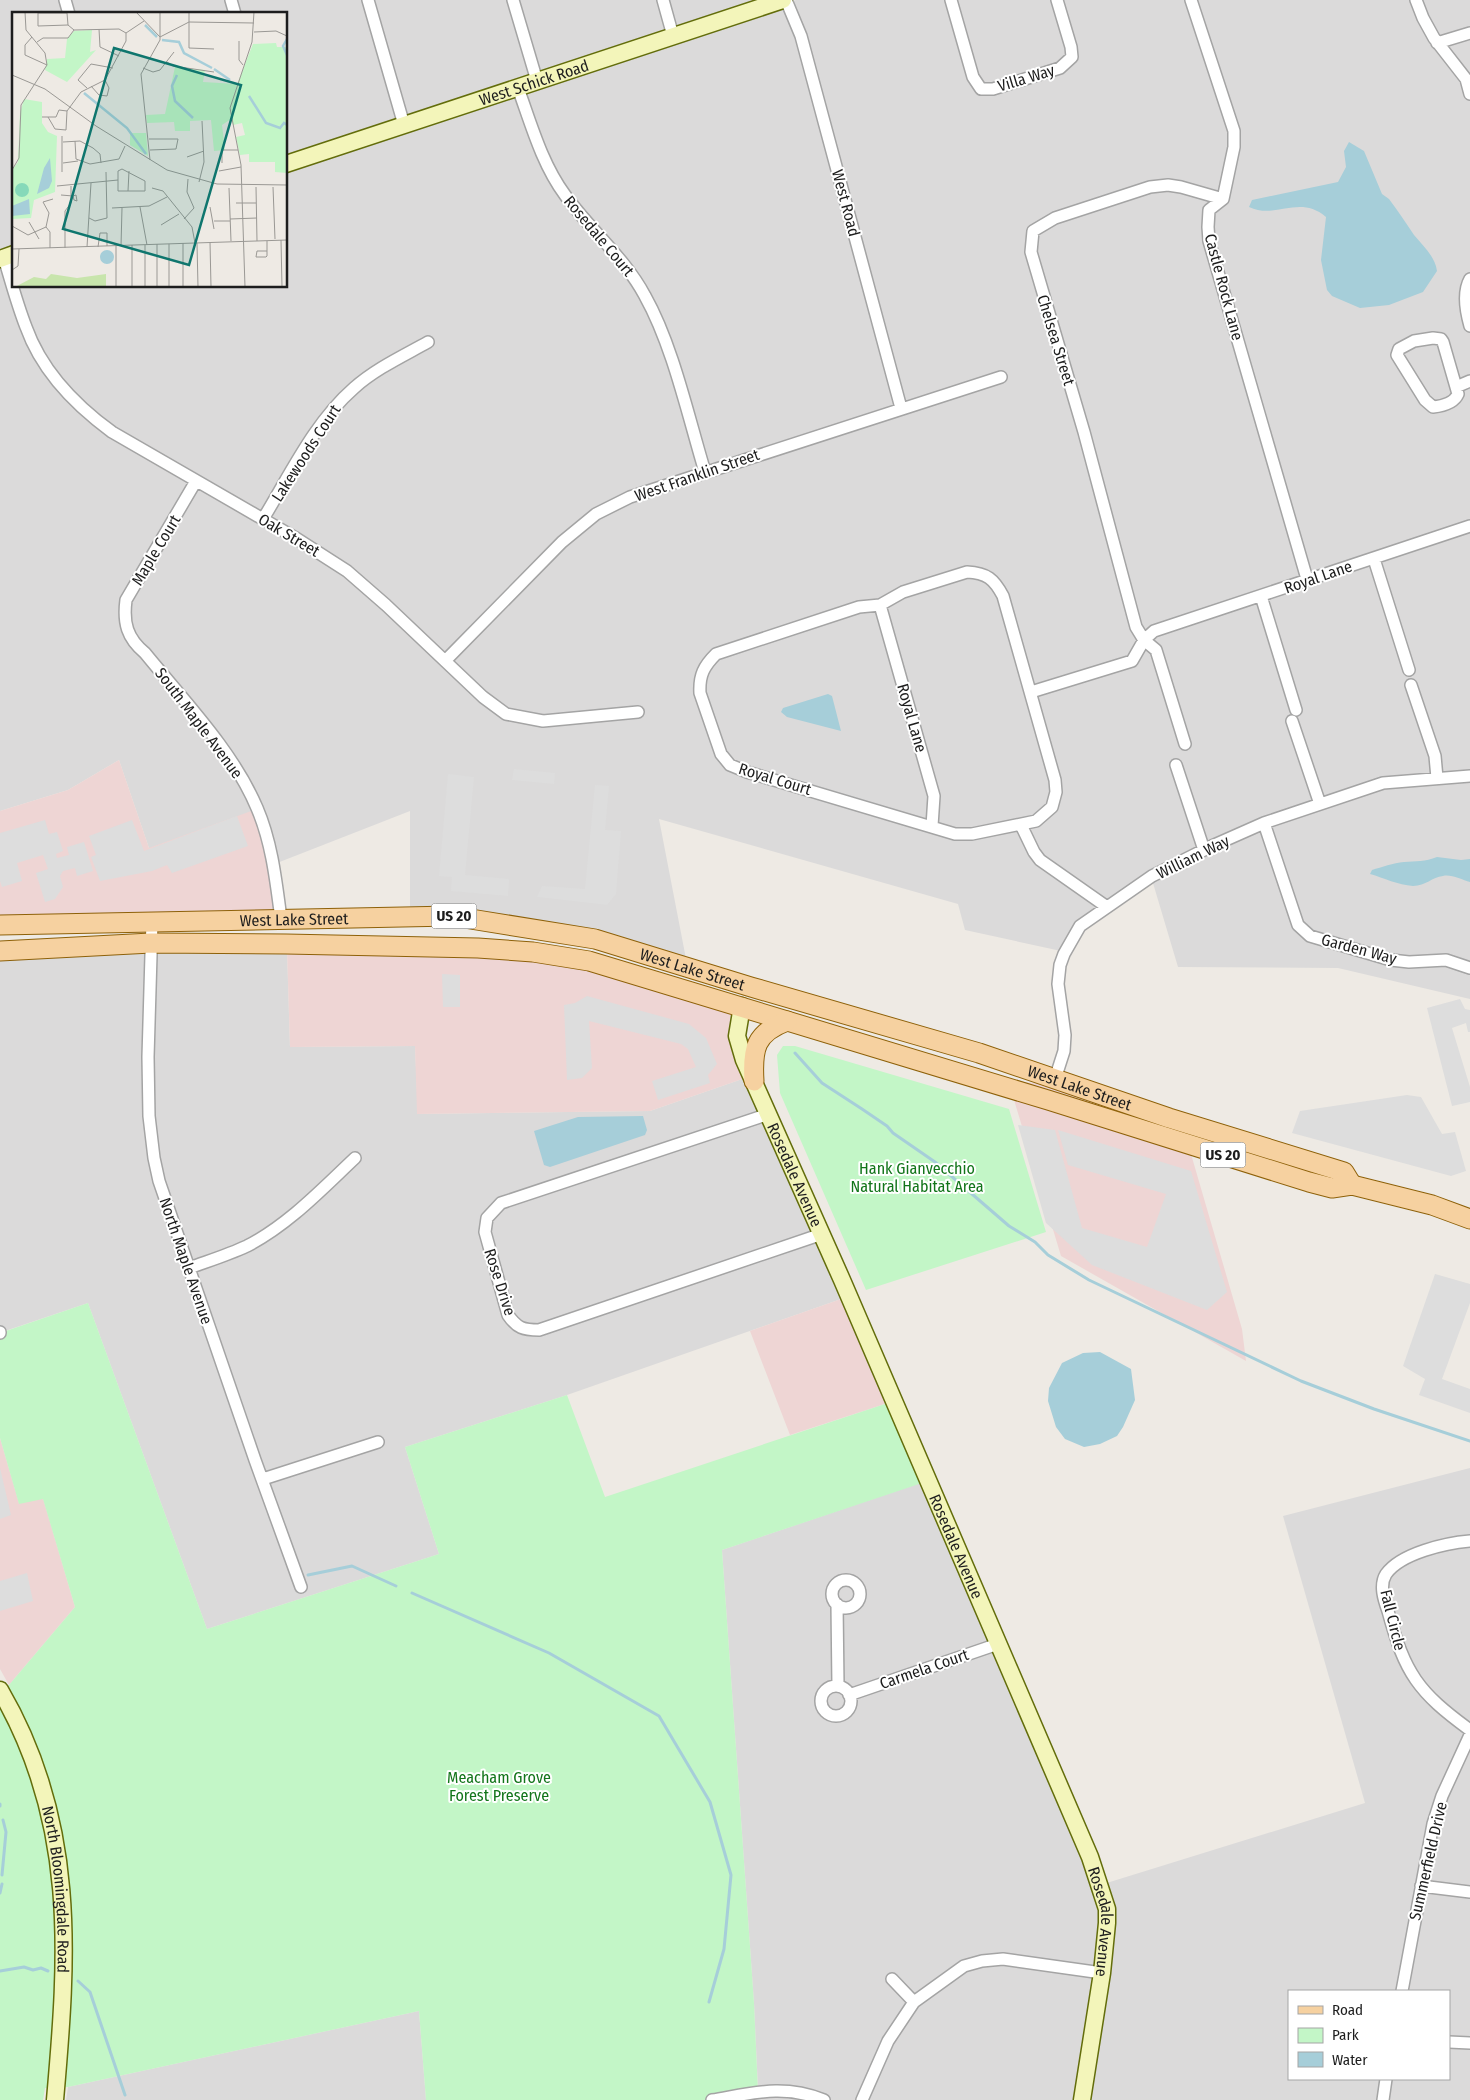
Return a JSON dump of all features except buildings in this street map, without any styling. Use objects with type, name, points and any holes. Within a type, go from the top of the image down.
[{"type":"main road","name":"West Lake Street","points":[[0,925],[452,916],[595,939],[748,986],[979,1053],[1169,1118],[1344,1172],[1352,1185]]},
{"type":"main road","name":"West Lake Street","points":[[0,951],[151,943],[478,948],[533,952],[589,961],[742,1006],[1309,1182],[1332,1188],[1352,1185],[1432,1206],[1470,1219]]},
{"type":"main road","points":[[742,1006],[748,986]]},
{"type":"main road","points":[[754,1081],[754,1053],[760,1038],[774,1026],[787,1021]]},
{"type":"street","points":[[368,0],[404,125]]},
{"type":"street","points":[[513,0],[537,82]]},
{"type":"street","points":[[663,0],[673,36]]},
{"type":"street","name":"West Schick Road","points":[[288,163],[785,0]]},
{"type":"street","name":"West Road","points":[[785,0],[801,36],[901,408]]},
{"type":"street","name":"Villa Way","points":[[951,0],[973,77],[981,89],[993,89],[1060,68],[1072,57],[1071,47],[1057,0]]},
{"type":"street","name":"Castle Rock Lane","points":[[1191,0],[1234,131],[1234,147],[1223,199],[1209,210],[1208,226],[1210,241],[1307,580]]},
{"type":"street","points":[[1416,0],[1423,18],[1437,43],[1466,79],[1470,94]]},
{"type":"street","points":[[1437,43],[1470,33]]},
{"type":"street","name":"Rosedale Court","points":[[518,88],[544,159],[559,187],[584,220],[622,260],[646,297],[668,352],[705,472]]},
{"type":"street","name":"Chelsea Street","points":[[1144,640],[1136,627],[1084,432],[1033,261],[1031,252],[1033,230],[1055,218],[1150,187],[1168,185],[1181,187],[1223,199]]},
{"type":"street","name":"Oak Street","points":[[6,257],[12,278]]},
{"type":"street","points":[[1470,278],[1466,289],[1466,304],[1470,326]]},
{"type":"street","name":"Oak Street","points":[[15,288],[26,328],[34,347],[50,373],[68,395],[90,416],[112,432],[347,571],[483,697],[506,714],[544,720],[638,712]]},
{"type":"street","points":[[1433,338],[1441,339],[1456,386],[1458,394],[1454,401],[1440,406],[1430,406],[1398,360],[1399,349],[1414,341],[1433,338]]},
{"type":"street","name":"Lakewoods Court","points":[[263,520],[313,436],[341,400],[376,371],[428,342]]},
{"type":"street","name":"West Franklin Street","points":[[445,661],[579,526],[611,506],[705,472],[1001,376]]},
{"type":"street","points":[[1456,386],[1470,381]]},
{"type":"street","name":"Maple Court","points":[[124,620],[126,600],[196,481]]},
{"type":"street","name":"Royal Lane","points":[[1031,692],[1132,661],[1144,640],[1154,631],[1470,526]]},
{"type":"street","name":"Royal Lane","points":[[1374,559],[1409,670]]},
{"type":"street","points":[[880,605],[903,592],[960,573],[973,572],[988,576],[999,588],[1003,596],[1055,780],[1056,792],[1052,807],[1036,821],[972,834],[955,834],[932,826]]},
{"type":"street","points":[[1261,596],[1296,710]]},
{"type":"street","name":"Royal Lane","points":[[880,605],[934,796],[932,826]]},
{"type":"street","name":"Royal Court","points":[[880,605],[859,607],[716,654],[704,665],[699,683],[700,693],[717,746],[730,765],[932,826]]},
{"type":"street","name":"South Maple Avenue","points":[[124,620],[131,638],[217,742],[246,784],[267,836],[274,866],[281,919]]},
{"type":"street","points":[[1144,640],[1156,650],[1185,744]]},
{"type":"street","points":[[1411,686],[1435,756],[1437,778]]},
{"type":"street","points":[[1292,721],[1320,804]]},
{"type":"street","points":[[1176,765],[1204,850]]},
{"type":"street","name":"William Way","points":[[1055,1079],[1064,1050],[1065,1035],[1058,984],[1060,964],[1080,926],[1152,876],[1264,823],[1383,783],[1470,776]]},
{"type":"street","name":"Garden Way","points":[[1264,823],[1298,925],[1310,936],[1391,960],[1408,962],[1446,960],[1470,968]]},
{"type":"street","points":[[1021,825],[1040,860],[1107,907]]},
{"type":"street","name":"North Maple Avenue","points":[[152,921],[148,1057],[151,1142],[159,1181],[255,1460],[301,1586]]},
{"type":"street","name":"Rosedale Avenue","points":[[742,1006],[737,1036],[744,1060],[822,1234],[1090,1857],[1102,1892],[1107,1916],[1102,1973],[1082,2100]]},
{"type":"street","name":"Rose Drive","points":[[769,1114],[501,1203],[487,1218],[485,1232],[508,1315],[515,1326],[526,1330],[539,1330],[822,1234]]},
{"type":"street","points":[[189,1268],[226,1256],[270,1232],[297,1212],[355,1158]]},
{"type":"street","points":[[263,1479],[378,1442]]},
{"type":"street","name":"Fall Circle","points":[[1470,1541],[1458,1542],[1407,1558],[1386,1574],[1382,1586],[1396,1644],[1414,1679],[1427,1694],[1470,1730]]},
{"type":"street","points":[[837,1604],[838,1686]]},
{"type":"street","name":"Carmela Court","points":[[849,1695],[998,1644]]},
{"type":"street","points":[[838,1686],[849,1695],[850,1704],[845,1713],[836,1716],[827,1713],[821,1705],[822,1696],[828,1688],[838,1686]]},
{"type":"street","name":"North Bloomingdale Road","points":[[0,1690],[18,1725],[40,1781],[52,1827],[60,1870],[65,1958],[55,2100]]},
{"type":"street","name":"Summerfield Drive","points":[[1402,1990],[1430,1838],[1442,1796],[1470,1735]]},
{"type":"street","points":[[1421,1886],[1470,1892]]},
{"type":"street","points":[[862,2100],[888,2041],[914,2002],[964,1966],[982,1961],[1004,1959],[1102,1973]]},
{"type":"street","points":[[892,1980],[914,2002]]},
{"type":"street","points":[[1450,2042],[1470,2043]]},
{"type":"street","points":[[1382,2100],[1386,2080]]},
{"type":"street","points":[[712,2100],[782,2090],[806,2093],[824,2100]]},
{"type":"shaded area","points":[[0,0],[770,0],[288,160],[288,12],[12,12],[12,252],[0,256]]},
{"type":"shaded area","points":[[796,0],[1470,0],[1470,999],[1338,968],[1178,967],[1150,873],[1100,907],[1061,951],[965,930],[958,904],[659,819],[687,964],[410,913],[410,811],[277,863],[149,848],[119,760],[68,790],[0,811],[0,262],[12,258],[12,288],[288,288],[288,167]]},
{"type":"shaded area","points":[[119,760],[149,848],[254,810],[265,837],[278,916],[0,923],[0,811],[68,790]]},
{"type":"shaded area","points":[[514,769],[555,773],[554,784],[512,780]]},
{"type":"shaded area","points":[[448,774],[474,777],[465,875],[509,879],[508,896],[451,891],[452,877],[439,876]]},
{"type":"shaded area","points":[[595,785],[609,786],[605,830],[621,831],[616,894],[607,905],[537,897],[542,886],[585,889]]},
{"type":"shaded area","points":[[237,816],[248,846],[172,873],[167,865],[152,871],[100,881],[91,857],[96,855],[89,836],[132,820],[144,851]]},
{"type":"shaded area","points":[[45,820],[49,834],[57,832],[63,851],[56,854],[57,858],[69,855],[67,847],[84,842],[93,871],[77,876],[75,868],[63,871],[60,876],[63,887],[55,899],[45,902],[36,873],[48,869],[43,855],[17,863],[22,881],[2,887],[0,881],[0,833]]},
{"type":"shaded area","points":[[287,949],[290,1047],[415,1046],[418,1114],[650,1111],[748,1077],[844,1298],[567,1395],[405,1447],[439,1554],[207,1629],[88,1303],[5,1331],[0,1330],[0,958]]},
{"type":"shaded area","points":[[287,949],[530,955],[738,1008],[748,1077],[650,1111],[417,1114],[415,1046],[290,1047]]},
{"type":"shaded area","points":[[442,974],[460,975],[460,1007],[443,1007]]},
{"type":"shaded area","points":[[587,996],[689,1024],[706,1038],[717,1064],[708,1075],[710,1083],[658,1100],[652,1081],[696,1067],[688,1049],[681,1044],[589,1021],[592,1068],[582,1078],[567,1080],[564,1005],[575,1003]]},
{"type":"shaded area","points":[[1460,999],[1465,1009],[1470,1010],[1470,1032],[1468,1032],[1466,1023],[1452,1028],[1470,1087],[1470,1102],[1452,1106],[1427,1008]]},
{"type":"shaded area","points":[[1008,1080],[1051,1085],[1184,1130],[1242,1329],[1246,1361],[1061,1256]]},
{"type":"shaded area","points":[[1407,1095],[1421,1097],[1442,1134],[1455,1132],[1466,1171],[1451,1176],[1292,1133],[1300,1111]]},
{"type":"shaded area","points":[[1018,1125],[1055,1130],[1082,1228],[1147,1247],[1166,1194],[1068,1165],[1058,1130],[1191,1171],[1227,1292],[1207,1310],[1092,1265],[1046,1223]]},
{"type":"shaded area","points":[[1435,1274],[1470,1284],[1470,1303],[1442,1379],[1470,1389],[1470,1413],[1419,1395],[1425,1379],[1403,1366]]},
{"type":"shaded area","points":[[844,1298],[891,1402],[790,1435],[750,1331]]},
{"type":"shaded area","points":[[0,1438],[19,1503],[43,1498],[75,1607],[9,1685],[0,1669]]},
{"type":"shaded area","points":[[0,1468],[11,1515],[0,1519]]},
{"type":"shaded area","points":[[1470,1468],[1470,2100],[734,2100],[758,2089],[754,2003],[722,1550],[923,1482],[1097,1886],[1365,1803],[1283,1516]]},
{"type":"shaded area","points":[[27,1573],[33,1601],[0,1611],[0,1581]]},
{"type":"shaded area","points":[[419,2011],[426,2100],[66,2100],[68,2087]]},
{"type":"green space","name":"Hank Gianvecchio Natural Habitat Area","points":[[783,1046],[795,1046],[1009,1109],[1046,1232],[866,1290],[780,1093],[777,1055]]},
{"type":"green space","name":"Meacham Grove Forest Preserve","points":[[88,1303],[207,1629],[439,1554],[405,1447],[567,1395],[605,1497],[894,1401],[928,1481],[722,1550],[754,2003],[758,2092],[712,2100],[426,2100],[419,2011],[68,2087],[45,2088],[43,2100],[0,2100],[0,1691],[9,1685],[75,1607],[43,1499],[19,1504],[0,1438],[0,1333]]},
{"type":"water","points":[[1349,142],[1364,151],[1382,194],[1389,199],[1436,266],[1437,271],[1423,292],[1389,305],[1360,308],[1332,296],[1327,290],[1321,260],[1326,217],[1316,210],[1297,207],[1269,211],[1249,207],[1252,200],[1338,182],[1346,167],[1344,151]]},
{"type":"water","points":[[828,694],[832,696],[841,731],[787,717],[781,712],[783,708]]},
{"type":"water","points":[[1437,857],[1461,860],[1470,859],[1470,882],[1453,876],[1446,876],[1435,878],[1422,885],[1413,886],[1396,883],[1370,874],[1372,870],[1392,864],[1424,861]]},
{"type":"water","points":[[643,1116],[647,1130],[645,1135],[550,1167],[544,1165],[534,1131],[578,1117]]},
{"type":"water","points":[[1100,1352],[1131,1369],[1135,1400],[1117,1436],[1100,1444],[1084,1447],[1065,1439],[1056,1427],[1048,1401],[1049,1388],[1062,1363],[1083,1353]]},
{"type":"waterway","points":[[795,1053],[822,1083],[887,1126],[893,1133],[935,1162],[1009,1226],[1035,1242],[1048,1255],[1089,1280],[1301,1381],[1374,1409],[1470,1441]]},
{"type":"waterway","points":[[308,1575],[352,1566],[396,1586]]},
{"type":"waterway","points":[[412,1593],[549,1653],[659,1716],[710,1802],[731,1875],[724,1949],[709,2002]]},
{"type":"waterway","points":[[2,1875],[6,1832],[3,1820]]},
{"type":"waterway","points":[[0,1893],[2,1884]]},
{"type":"waterway","points":[[0,1971],[24,1967],[33,1970],[41,1968],[48,1971]]},
{"type":"waterway","points":[[78,1981],[90,1992],[125,2095]]}]
